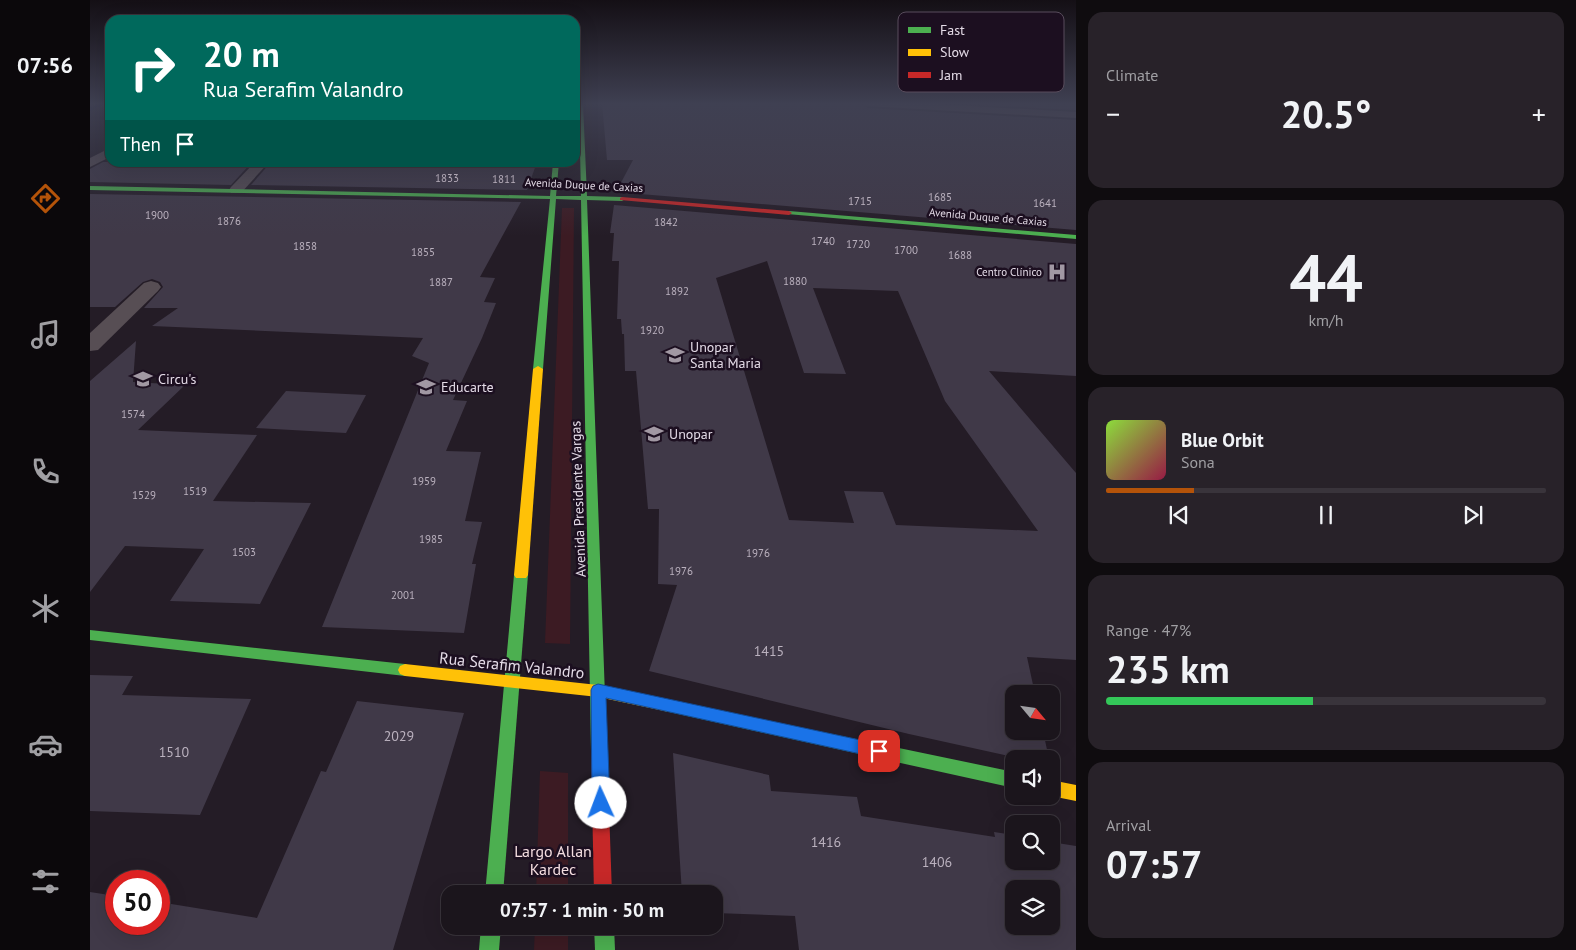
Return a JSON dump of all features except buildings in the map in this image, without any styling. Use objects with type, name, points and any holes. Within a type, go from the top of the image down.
[{"type":"main road","name":"Avenida Presidente Vargas","points":[[582,147],[604,885]]},
{"type":"main road","points":[[495,885],[556,167]]},
{"type":"main road","name":"Avenida Duque de Caxias","points":[[90,188],[583,196],[1076,237]]},
{"type":"main road","name":"Rua Serafim Valandro","points":[[90,634],[598,690],[1005,778]]},
{"type":"main road","points":[[1060,790],[1076,793]]},
{"type":"main road","points":[[489,950],[490,935]]},
{"type":"main road","points":[[604,935],[605,950]]},
{"type":"street","points":[[90,163],[105,155]]},
{"type":"street","points":[[236,190],[258,167]]},
{"type":"street","points":[[90,345],[152,287]]},
{"type":"green space","points":[[562,208],[574,208],[570,644],[545,643]]},
{"type":"green space","name":"Largo Allan Kardec","points":[[540,771],[568,773],[568,885],[536,885]]},
{"type":"green space","points":[[535,935],[568,935],[568,950],[534,950]]},
{"type":"traffic: fast","points":[[582,147],[599,751]]},
{"type":"traffic: fast","points":[[538,369],[556,167]]},
{"type":"traffic: fast","points":[[90,188],[622,199]]},
{"type":"traffic: fast","points":[[789,213],[1076,237]]},
{"type":"traffic: fast","points":[[495,885],[521,575]]},
{"type":"traffic: fast","points":[[90,635],[405,670]]},
{"type":"traffic: fast","points":[[669,706],[1005,778]]},
{"type":"traffic: fast","points":[[489,950],[490,935]]},
{"type":"traffic: fast","points":[[604,935],[605,950]]},
{"type":"traffic: slow","points":[[521,575],[538,369]]},
{"type":"traffic: slow","points":[[405,670],[598,691],[669,706]]},
{"type":"traffic: slow","points":[[1060,790],[1076,793]]},
{"type":"traffic: jam","points":[[622,199],[789,213]]},
{"type":"traffic: jam","points":[[599,751],[603,885]]},
{"type":"place","name":"Centro Clínico","points":[[1057,272]]},
{"type":"place","name":"Unopar Santa Maria","points":[[675,355]]},
{"type":"place","name":"Circu's","points":[[143,379]]},
{"type":"place","name":"Educarte","points":[[426,387]]},
{"type":"place","name":"Unopar","points":[[654,434]]},
{"type":"route","points":[[601,803],[598,690],[879,751]]}]
